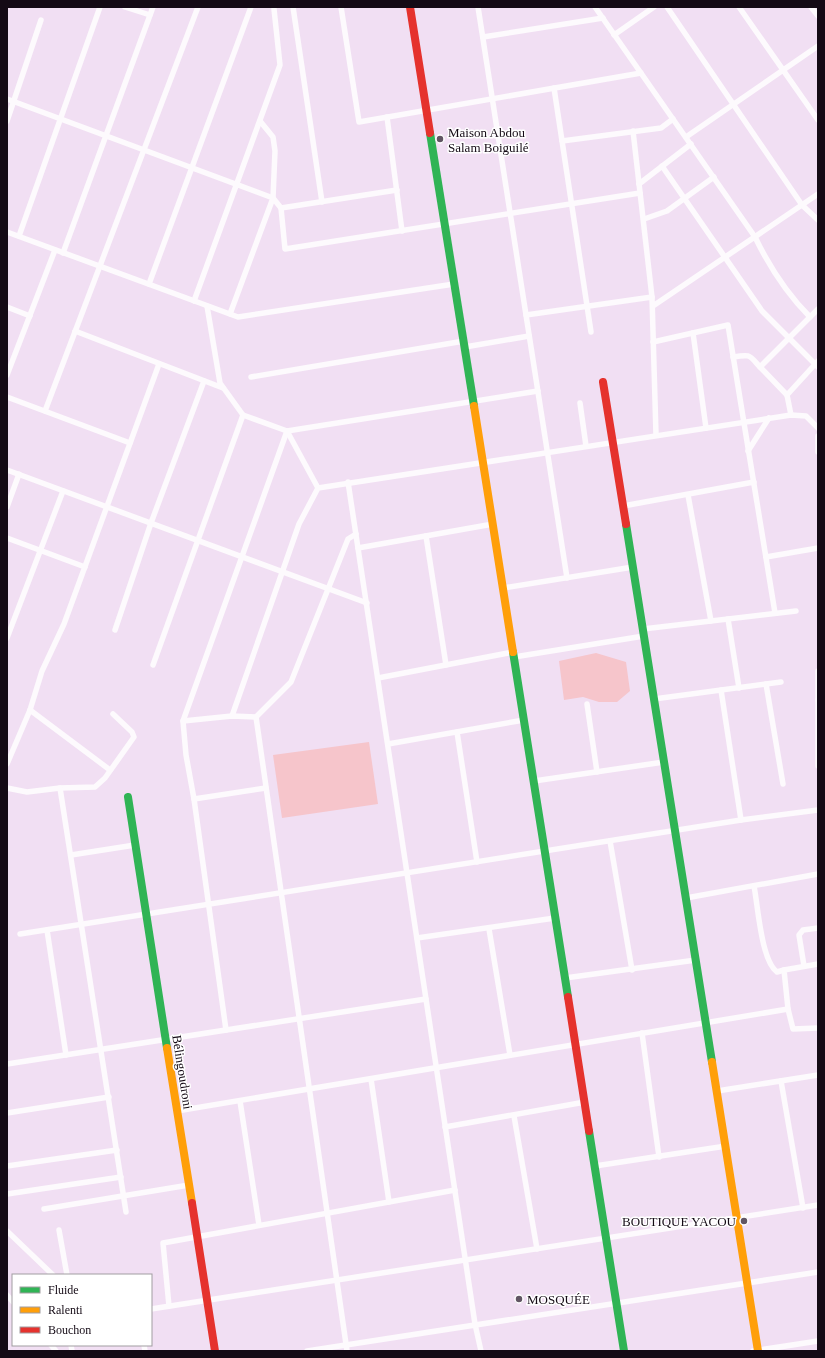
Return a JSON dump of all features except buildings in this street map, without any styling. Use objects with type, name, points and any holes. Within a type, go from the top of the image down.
[{"type":"street","points":[[19,236],[100,7]]},
{"type":"street","points":[[125,7],[150,15]]},
{"type":"street","points":[[63,253],[154,7]]},
{"type":"street","points":[[45,411],[198,7]]},
{"type":"street","points":[[149,284],[251,7]]},
{"type":"street","points":[[293,7],[322,202]]},
{"type":"street","points":[[341,7],[359,122],[641,73]]},
{"type":"street","points":[[410,7],[624,1351]]},
{"type":"street","points":[[478,7],[567,578]]},
{"type":"street","points":[[595,7],[755,237],[773,272],[790,296],[810,317]]},
{"type":"street","points":[[614,35],[654,7]]},
{"type":"street","points":[[667,7],[732,105],[802,205],[818,220]]},
{"type":"street","points":[[739,7],[818,120]]},
{"type":"street","points":[[812,7],[818,16]]},
{"type":"street","points":[[194,301],[280,65],[274,9]]},
{"type":"street","points":[[483,37],[603,18]]},
{"type":"street","points":[[7,121],[41,20]]},
{"type":"street","points":[[686,137],[818,46]]},
{"type":"street","points":[[554,88],[591,332]]},
{"type":"street","points":[[7,99],[273,198],[281,208],[285,249],[640,193]]},
{"type":"street","points":[[387,117],[402,231]]},
{"type":"street","points":[[562,141],[660,128],[673,119]]},
{"type":"street","points":[[230,314],[273,198],[275,151],[273,137],[260,121]]},
{"type":"street","points":[[633,131],[653,306],[656,435]]},
{"type":"street","points":[[639,184],[691,144]]},
{"type":"street","points":[[662,166],[762,311],[817,364],[787,395]]},
{"type":"street","points":[[644,219],[667,211],[714,177]]},
{"type":"street","points":[[281,208],[397,190]]},
{"type":"street","points":[[653,306],[818,194]]},
{"type":"street","points":[[7,232],[238,317],[454,284]]},
{"type":"street","points":[[7,376],[55,250]]},
{"type":"street","points":[[526,315],[652,296]]},
{"type":"street","points":[[207,306],[220,383],[223,388],[243,415],[287,431],[538,391]]},
{"type":"street","points":[[7,307],[30,316]]},
{"type":"street","points":[[760,367],[818,309]]},
{"type":"street","points":[[653,342],[728,325],[775,613]]},
{"type":"street","points":[[75,332],[223,388]]},
{"type":"street","points":[[693,333],[706,428]]},
{"type":"street","points":[[251,377],[464,344],[530,336]]},
{"type":"street","points":[[733,357],[747,355],[752,357],[787,395],[791,415]]},
{"type":"street","points":[[7,762],[30,710],[42,671],[64,624],[159,364]]},
{"type":"street","points":[[115,630],[151,523],[204,381]]},
{"type":"street","points":[[603,382],[748,1284],[757,1351],[818,1341]]},
{"type":"street","points":[[7,397],[130,443]]},
{"type":"street","points":[[580,403],[586,446]]},
{"type":"street","points":[[153,666],[243,415]]},
{"type":"street","points":[[318,488],[348,482],[791,415],[806,416],[818,428]]},
{"type":"street","points":[[748,451],[769,418]]},
{"type":"street","points":[[287,431],[318,488]]},
{"type":"street","points":[[226,1030],[194,799],[186,755],[183,721],[287,431]]},
{"type":"street","points":[[818,436],[818,452]]},
{"type":"street","points":[[7,470],[367,603]]},
{"type":"street","points":[[7,506],[19,474]]},
{"type":"street","points":[[348,482],[465,1260],[475,1324],[481,1351]]},
{"type":"street","points":[[623,506],[754,482]]},
{"type":"street","points":[[232,716],[299,524],[318,488]]},
{"type":"street","points":[[7,638],[63,491]]},
{"type":"street","points":[[688,495],[711,621]]},
{"type":"street","points":[[358,548],[493,524]]},
{"type":"street","points":[[183,721],[232,716],[256,717],[291,682],[348,539],[356,534]]},
{"type":"street","points":[[426,536],[446,665]]},
{"type":"street","points":[[7,538],[85,567]]},
{"type":"street","points":[[766,557],[818,548]]},
{"type":"street","points":[[503,588],[633,567]]},
{"type":"street","points":[[378,678],[446,665],[514,655],[711,621],[796,610]]},
{"type":"street","points":[[728,619],[739,688]]},
{"type":"street","points":[[818,672],[818,766]]},
{"type":"street","points":[[654,699],[781,682]]},
{"type":"street","points":[[766,684],[782,784]]},
{"type":"street","points":[[721,690],[741,820]]},
{"type":"street","points":[[587,704],[597,772]]},
{"type":"street","points":[[30,710],[110,770]]},
{"type":"street","points":[[7,788],[26,792],[60,788],[95,787],[110,770],[134,737],[132,732],[113,714]]},
{"type":"street","points":[[256,717],[346,1348]]},
{"type":"street","points":[[388,744],[524,720]]},
{"type":"street","points":[[457,732],[477,862]]},
{"type":"street","points":[[534,781],[664,762]]},
{"type":"street","points":[[60,788],[126,1212]]},
{"type":"street","points":[[194,799],[266,788]]},
{"type":"street","name":"Bélingoudroni","points":[[128,797],[215,1351]]},
{"type":"street","points":[[20,934],[610,840],[818,810]]},
{"type":"street","points":[[610,840],[632,970]]},
{"type":"street","points":[[71,856],[135,845]]},
{"type":"street","points":[[686,898],[818,874]]},
{"type":"street","points":[[754,886],[763,941],[770,964],[776,972],[818,964]]},
{"type":"street","points":[[417,938],[489,929],[556,918]]},
{"type":"street","points":[[804,966],[798,935],[803,930],[818,928]]},
{"type":"street","points":[[489,929],[510,1056]]},
{"type":"street","points":[[47,930],[66,1055]]},
{"type":"street","points":[[565,978],[696,960]]},
{"type":"street","points":[[784,970],[788,1009],[793,1029],[818,1028]]},
{"type":"street","points":[[7,1064],[426,999]]},
{"type":"street","points":[[177,1111],[788,1009]]},
{"type":"street","points":[[642,1033],[659,1157]]},
{"type":"street","points":[[717,1091],[818,1075]]},
{"type":"street","points":[[370,1079],[389,1202]]},
{"type":"street","points":[[781,1081],[803,1208]]},
{"type":"street","points":[[7,1113],[109,1097]]},
{"type":"street","points":[[240,1101],[260,1225]]},
{"type":"street","points":[[445,1127],[514,1116],[585,1102]]},
{"type":"street","points":[[514,1116],[537,1249]]},
{"type":"street","points":[[595,1166],[726,1146]]},
{"type":"street","points":[[7,1166],[117,1150]]},
{"type":"street","points":[[7,1194],[121,1177]]},
{"type":"street","points":[[44,1209],[189,1185]]},
{"type":"street","points":[[169,1306],[163,1243],[455,1190]]},
{"type":"street","points":[[152,1309],[818,1205]]},
{"type":"street","points":[[59,1230],[67,1274]]},
{"type":"street","points":[[7,1231],[52,1274]]},
{"type":"street","points":[[307,1351],[346,1348],[475,1324],[617,1304],[818,1272]]},
{"type":"shaded area","points":[[596,653],[626,662],[630,691],[617,702],[599,702],[583,697],[564,700],[559,661]]},
{"type":"shaded area","points":[[369,742],[378,804],[282,818],[273,755]]},
{"type":"traffic: fast","points":[[430,133],[474,406]]},
{"type":"traffic: fast","points":[[626,524],[712,1062]]},
{"type":"traffic: fast","points":[[513,652],[568,997]]},
{"type":"traffic: fast","points":[[128,797],[167,1048]]},
{"type":"traffic: fast","points":[[589,1131],[624,1351]]},
{"type":"traffic: slow","points":[[474,406],[513,652]]},
{"type":"traffic: slow","points":[[167,1048],[192,1203]]},
{"type":"traffic: slow","points":[[712,1062],[758,1351]]},
{"type":"traffic: jam","points":[[410,7],[430,133]]},
{"type":"traffic: jam","points":[[603,382],[626,524]]},
{"type":"traffic: jam","points":[[568,997],[589,1131]]},
{"type":"traffic: jam","points":[[192,1203],[215,1351]]},
{"type":"place","name":"Maison Abdou Salam Boiguilé","points":[[440,139]]},
{"type":"place","name":"BOUTIQUE YACOU","points":[[744,1221]]},
{"type":"place","name":"MOSQUÉE","points":[[519,1299]]}]
